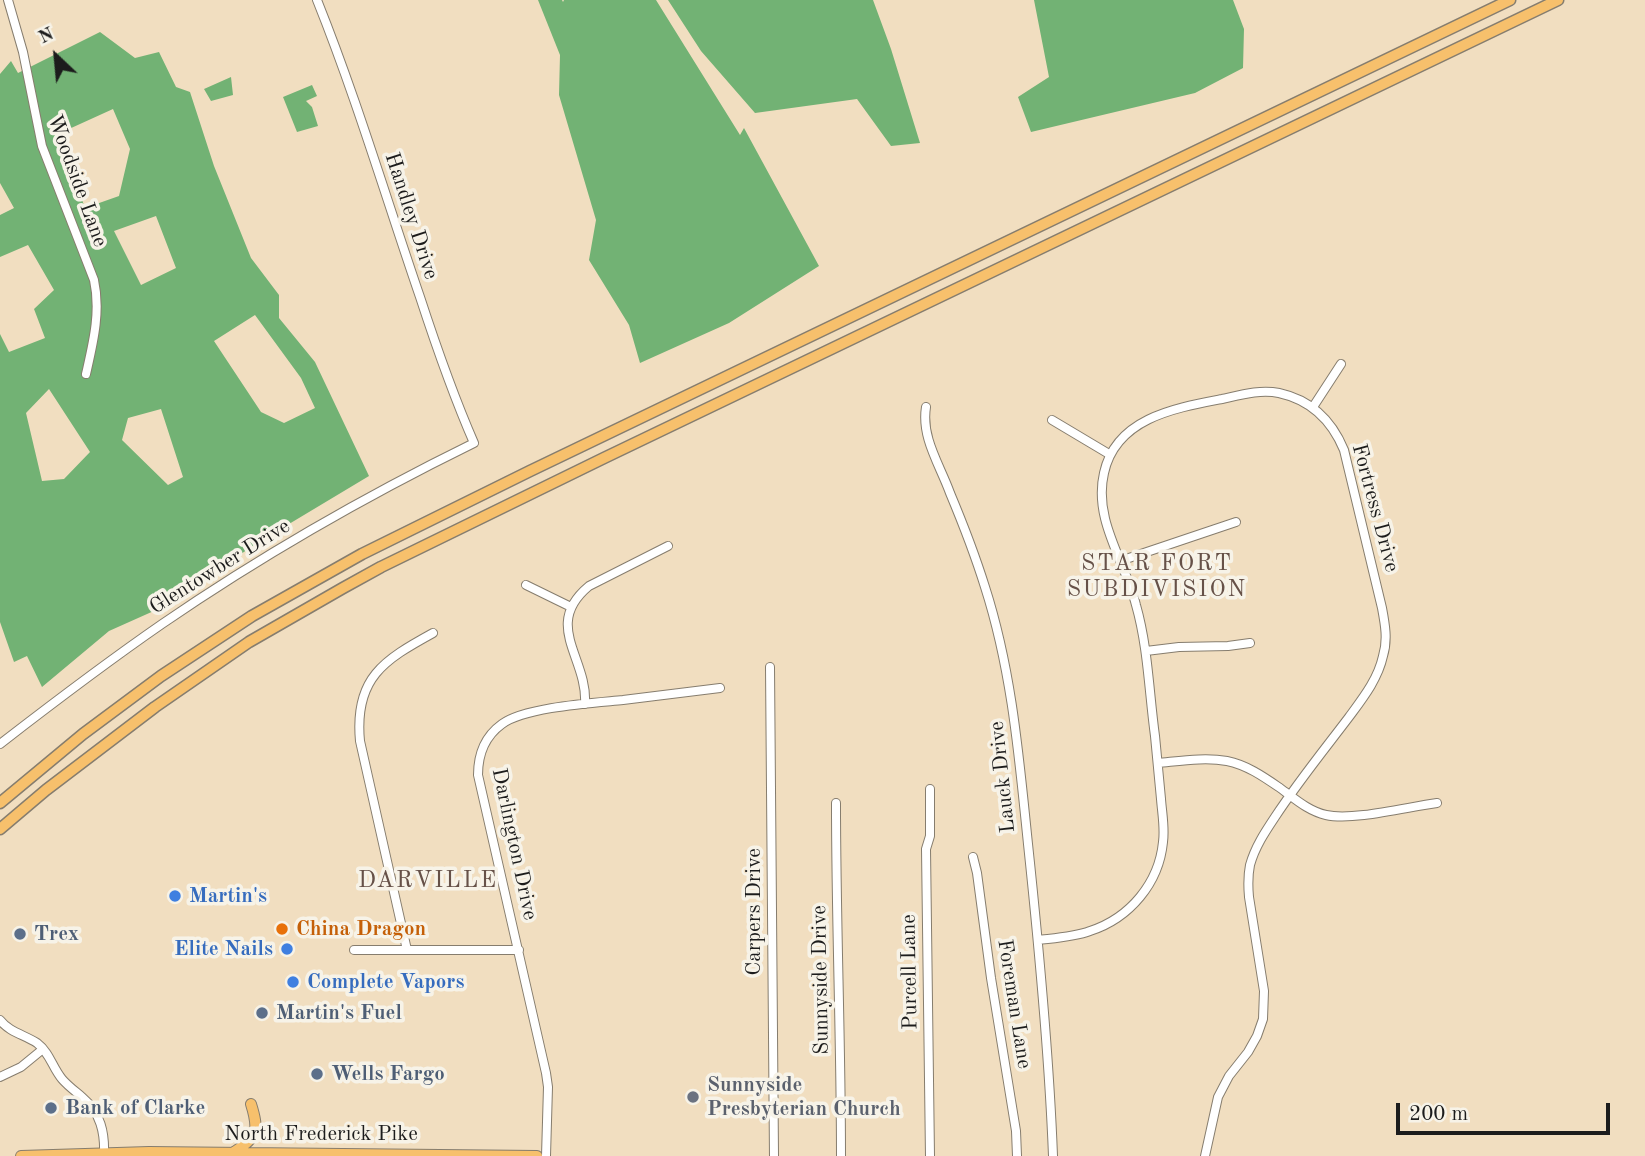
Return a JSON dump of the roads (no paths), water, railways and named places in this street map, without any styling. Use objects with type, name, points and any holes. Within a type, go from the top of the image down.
[{"type":"highway","points":[[0,803],[83,734],[161,676],[252,616],[351,560],[530,471],[1510,0]]},
{"type":"highway","points":[[0,830],[102,746],[248,642],[382,567],[1558,0]]},
{"type":"highway","points":[[0,836],[102,746]]},
{"type":"main road","points":[[232,1153],[248,1143],[256,1129],[251,1104]]},
{"type":"main road","name":"North Frederick Pike","points":[[21,1156],[232,1153],[537,1156]]},
{"type":"street","name":"Woodside Lane","points":[[8,0],[23,52],[42,146],[92,272],[97,293],[97,319],[86,374]]},
{"type":"street","name":"Handley Drive","points":[[317,0],[381,177],[441,360],[474,443]]},
{"type":"street","points":[[1313,407],[1341,364]]},
{"type":"street","name":"Fortress Drive","points":[[1110,454],[1119,442],[1142,422],[1171,410],[1265,391],[1294,397],[1313,407],[1329,423],[1344,450],[1386,625],[1384,656],[1365,695],[1290,795],[1263,836],[1250,865],[1249,897],[1264,991],[1263,1019],[1248,1052],[1229,1076],[1218,1097],[1205,1156]]},
{"type":"street","name":"Lauck Drive","points":[[926,407],[928,438],[985,587],[1006,665],[1019,757],[1038,940],[1050,1076],[1053,1156]]},
{"type":"street","points":[[1038,940],[1074,936],[1104,926],[1129,908],[1148,887],[1158,866],[1163,839],[1146,651],[1136,603],[1106,524],[1101,497],[1103,475],[1110,454],[1052,420]]},
{"type":"street","name":"Glentowber Drive","points":[[0,744],[109,661],[222,585],[365,500],[474,443]]},
{"type":"street","points":[[1120,561],[1236,522]]},
{"type":"street","points":[[585,704],[585,687],[568,631],[571,607],[579,594],[589,586],[668,546]]},
{"type":"street","points":[[526,585],[571,607]]},
{"type":"street","points":[[408,950],[360,741],[360,718],[367,687],[378,670],[395,655],[433,633]]},
{"type":"street","points":[[1146,651],[1250,643]]},
{"type":"street","name":"Carpers Drive","points":[[770,667],[774,1156]]},
{"type":"street","name":"Darlington Drive","points":[[546,1156],[546,1073],[478,775],[480,754],[494,731],[510,719],[528,713],[720,688]]},
{"type":"street","points":[[1158,763],[1188,760],[1227,761],[1253,771],[1317,813],[1349,817],[1437,803]]},
{"type":"street","name":"Purcell Lane","points":[[930,789],[930,836],[926,849],[930,1156]]},
{"type":"street","name":"Sunnyside Drive","points":[[836,803],[841,1156]]},
{"type":"street","name":"Foreman Lane","points":[[973,857],[1016,1131],[1017,1156]]},
{"type":"street","points":[[354,950],[519,950]]},
{"type":"street","points":[[0,1020],[9,1029],[38,1044],[63,1080],[93,1109],[103,1129],[104,1154]]},
{"type":"street","points":[[0,1077],[43,1049]]},
{"type":"place","name":"Martin's","points":[[175,896]]},
{"type":"place","name":"China Dragon","points":[[282,929]]},
{"type":"place","name":"Trex","points":[[20,934]]},
{"type":"place","name":"Elite Nails","points":[[287,949]]},
{"type":"place","name":"Complete Vapors","points":[[293,982]]},
{"type":"place","name":"Martin's Fuel","points":[[262,1013]]},
{"type":"place","name":"Wells Fargo","points":[[317,1074]]},
{"type":"place","name":"Sunnyside Presbyterian Church","points":[[693,1097]]},
{"type":"place","name":"Bank of Clarke","points":[[51,1108]]},
{"type":"district","name":"STAR FORT SUBDIVISION","points":[[1157,577]]},
{"type":"district","name":"DARVILLE","points":[[428,881]]}]
